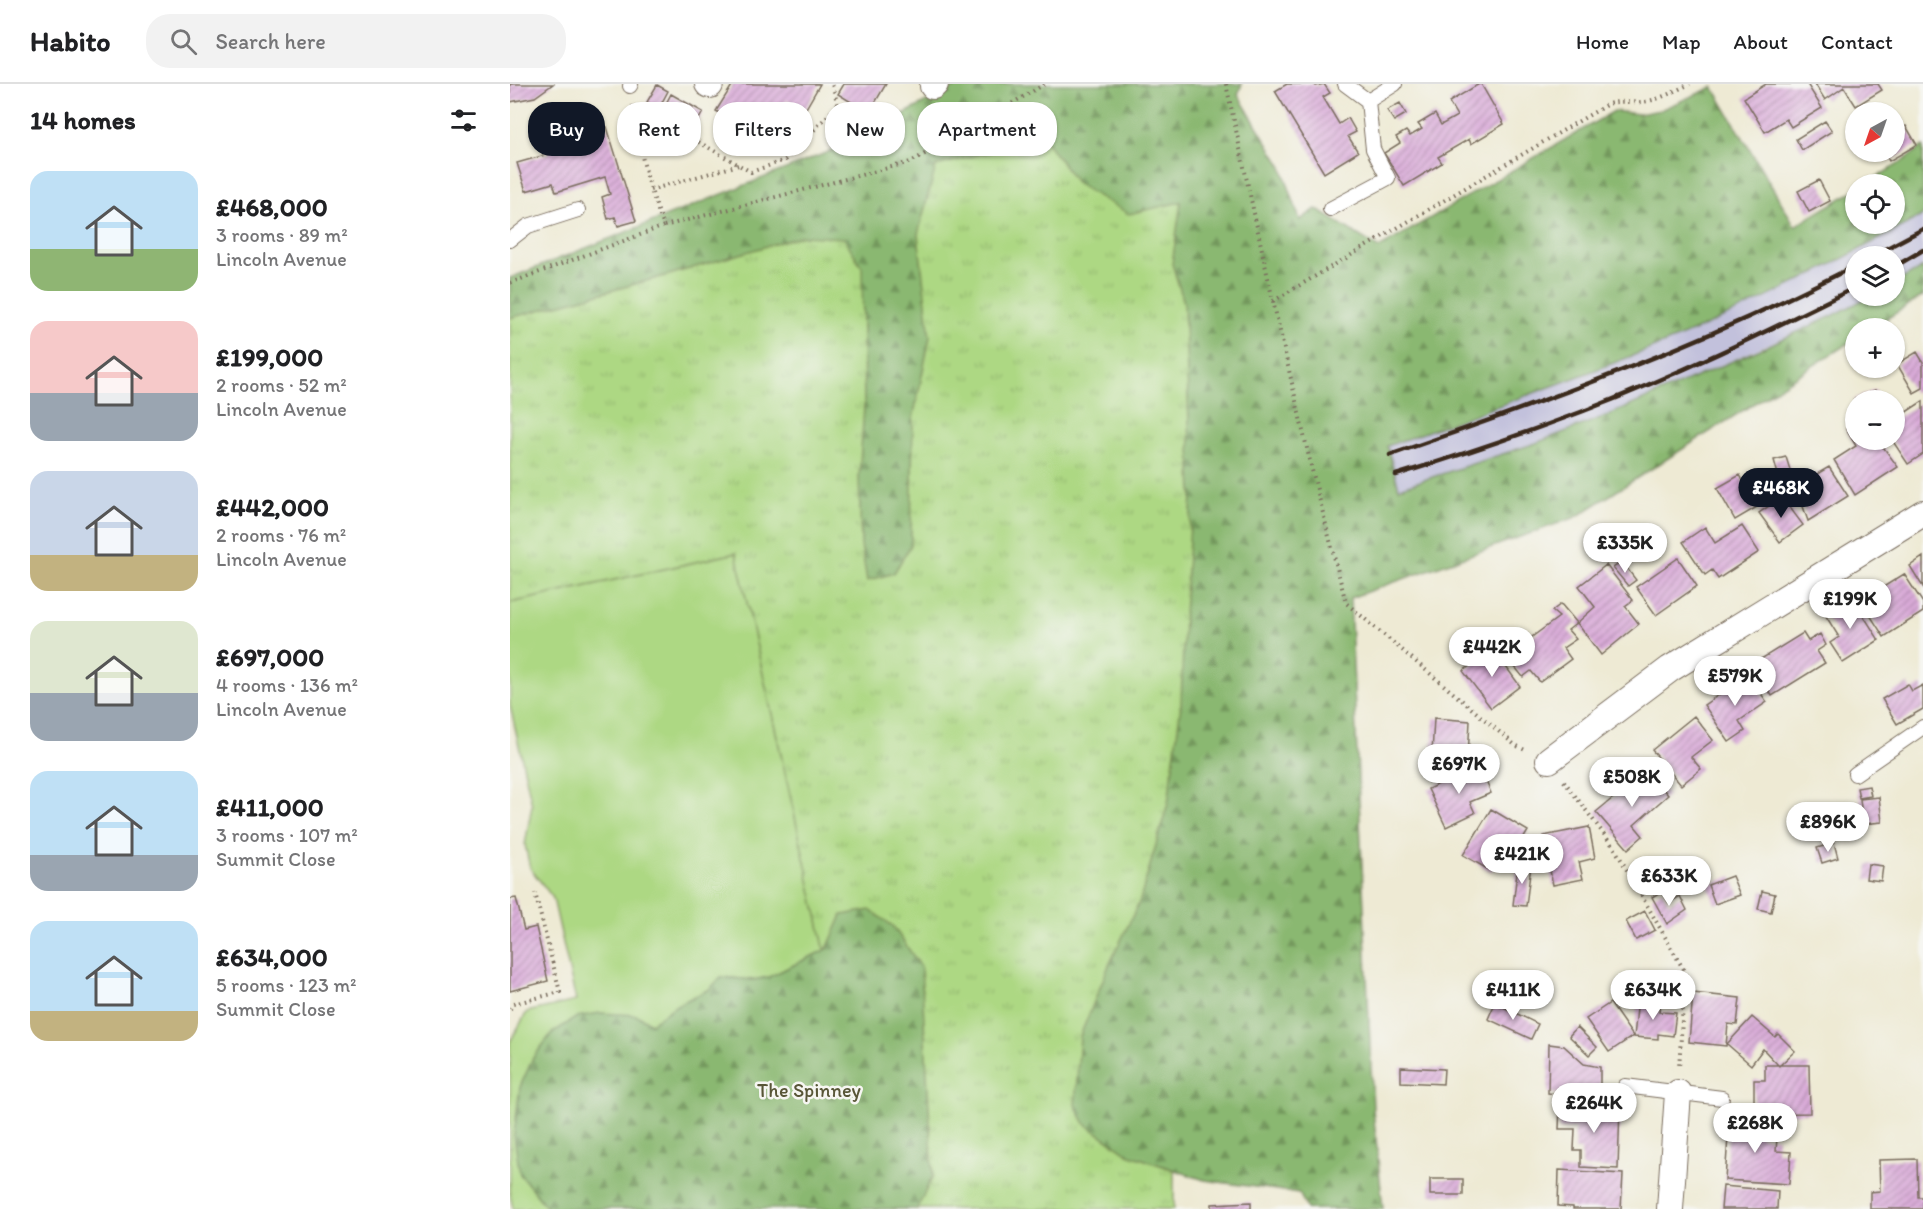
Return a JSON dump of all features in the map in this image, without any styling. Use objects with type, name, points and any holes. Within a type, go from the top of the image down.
[{"type":"street","points":[[1549,760],[1670,669],[1923,513]]},
{"type":"street","points":[[1670,1209],[1678,1092]]},
{"type":"lane","points":[[1330,209],[1388,178],[1373,149],[1368,101],[1345,84]]},
{"type":"lane","points":[[1368,101],[1395,84]]},
{"type":"lane","points":[[510,240],[528,226],[578,210]]},
{"type":"lane","points":[[1855,774],[1923,727]]},
{"type":"lane","points":[[1625,1086],[1722,1098]]},
{"type":"path","points":[[701,143],[751,172],[785,160],[838,105],[832,84]]},
{"type":"path","points":[[510,283],[663,226],[911,162],[1045,84]]},
{"type":"path","points":[[1226,84],[1273,302],[1346,603],[1515,746],[1549,760],[1615,849],[1685,972],[1678,1092]]},
{"type":"path","points":[[1273,302],[1608,104],[1618,101],[1654,100],[1690,84]]},
{"type":"path","points":[[631,85],[636,130],[650,190],[663,226]]},
{"type":"path","points":[[650,190],[739,165]]},
{"type":"path","points":[[510,1009],[513,1004],[560,992],[535,893]]},
{"type":"shaded area","points":[[1923,215],[1923,267],[1905,277],[1905,246],[1865,246],[1888,234],[1905,234],[1905,225]]},
{"type":"shaded area","points":[[1845,256],[1845,306],[1851,306],[1834,315],[1611,414],[1536,443],[1399,488],[1387,446],[1548,388],[1684,335]]},
{"type":"green space","points":[[961,84],[1242,84],[1238,95],[1282,167],[1300,220],[1316,209],[1379,248],[1614,111],[1639,114],[1660,110],[1713,87],[1795,226],[1845,196],[1845,234],[1888,234],[1866,246],[1845,246],[1845,257],[1713,323],[1572,379],[1387,446],[1399,488],[1536,443],[1611,414],[1765,347],[1851,306],[1905,306],[1905,277],[1923,267],[1923,296],[1888,318],[1845,318],[1845,345],[1576,517],[1350,598],[1373,1109],[1383,1209],[1307,1209],[1299,1193],[1204,1180],[1128,1154],[1085,1124],[1075,1105],[1080,1036],[1109,965],[1140,900],[1168,803],[1181,704],[1192,495],[1184,303],[1172,264],[1181,202],[1129,215],[1077,184],[1057,156],[1057,102],[927,102]]},
{"type":"green space","points":[[917,107],[917,156],[973,156],[936,166],[918,234],[930,337],[913,419],[911,545],[894,573],[867,581],[861,545],[859,477],[864,407],[863,307],[801,236],[510,318],[510,278],[825,153],[825,156],[905,156],[905,113]]},
{"type":"green space","points":[[1923,146],[1923,215],[1905,225],[1905,174],[1882,174],[1905,162]]},
{"type":"green space","points":[[973,156],[1057,156],[1077,184],[1129,214],[1181,202],[1172,264],[1184,303],[1192,495],[1181,704],[1168,803],[1140,900],[1109,965],[1080,1036],[1075,1105],[1085,1124],[1128,1154],[1174,1170],[1174,1209],[917,1209],[933,1176],[921,967],[893,926],[870,910],[842,915],[827,949],[824,947],[736,553],[510,603],[510,318],[801,236],[844,238],[862,267],[864,407],[859,477],[861,545],[867,581],[894,573],[911,545],[913,419],[930,337],[918,234],[936,166]]},
{"type":"green space","points":[[736,553],[824,946],[827,949],[769,977],[753,980],[721,977],[710,989],[677,1005],[651,1023],[636,1015],[520,1174],[548,1209],[513,1209],[510,1194],[510,1042],[527,1012],[576,1001],[553,898],[530,868],[525,845],[532,805],[510,705],[510,603]]},
{"type":"green space","name":"The Spinney","points":[[870,910],[893,926],[921,967],[933,1176],[917,1209],[548,1209],[520,1174],[514,1136],[520,1087],[533,1058],[552,1033],[577,1017],[600,1013],[636,1015],[651,1023],[677,1005],[710,989],[721,977],[753,980],[769,977],[827,949],[842,915]]},
{"type":"building","points":[[510,84],[553,84],[535,97],[510,102]]},
{"type":"building","points":[[733,84],[820,84],[810,102],[787,100],[786,102],[722,102]]},
{"type":"building","points":[[844,84],[886,84],[875,102],[851,102],[838,94]]},
{"type":"building","points":[[1287,84],[1314,84],[1316,86],[1324,84],[1330,93],[1323,97],[1339,124],[1348,118],[1356,132],[1348,136],[1358,152],[1324,173],[1275,91]]},
{"type":"building","points":[[1479,84],[1504,124],[1471,144],[1469,139],[1438,157],[1442,163],[1404,186],[1384,153],[1400,143],[1396,137],[1406,131],[1410,136],[1422,129],[1418,124],[1435,114],[1441,125],[1457,116],[1449,102]]},
{"type":"building","points":[[1766,84],[1807,84],[1822,108],[1791,127],[1786,119],[1765,132],[1744,98]]},
{"type":"building","points":[[1815,84],[1878,84],[1882,90],[1862,102],[1853,102],[1844,87],[1825,100]]},
{"type":"building","points":[[657,85],[668,91],[662,102],[647,102]]},
{"type":"building","points":[[671,94],[685,102],[667,102]]},
{"type":"building","points":[[1400,103],[1406,114],[1394,121],[1387,110]]},
{"type":"building","points":[[1825,121],[1832,131],[1802,150],[1796,139]]},
{"type":"building","points":[[1905,126],[1917,145],[1905,152]]},
{"type":"building","points":[[607,127],[636,221],[618,226],[615,217],[608,219],[602,197],[610,194],[605,177],[556,192],[553,183],[526,191],[517,163],[542,156],[605,156],[605,128]]},
{"type":"building","points":[[1819,180],[1830,201],[1809,212],[1798,191]]},
{"type":"building","points":[[1917,352],[1923,362],[1923,388],[1914,393],[1905,378],[1905,359]]},
{"type":"building","points":[[1923,401],[1923,454],[1908,464],[1899,450],[1905,450],[1905,413]]},
{"type":"building","points":[[1850,450],[1885,450],[1898,467],[1855,495],[1834,460]]},
{"type":"building","points":[[1786,457],[1795,486],[1782,489],[1774,460]]},
{"type":"building","points":[[1829,467],[1848,496],[1808,521],[1796,486]]},
{"type":"building","points":[[1740,475],[1757,507],[1735,520],[1717,488]]},
{"type":"building","points":[[1782,497],[1803,525],[1780,542],[1759,513]]},
{"type":"building","points":[[1742,526],[1759,552],[1718,579],[1712,570],[1705,575],[1683,542],[1705,527],[1715,543]]},
{"type":"building","points":[[1923,557],[1923,587],[1910,566]]},
{"type":"building","points":[[1678,558],[1697,586],[1656,615],[1636,587]]},
{"type":"building","points":[[1622,562],[1636,580],[1628,586],[1613,568]]},
{"type":"building","points":[[1606,565],[1633,600],[1625,606],[1639,624],[1601,655],[1577,623],[1595,607],[1579,586]]},
{"type":"building","points":[[1904,574],[1923,603],[1923,612],[1884,637],[1861,601]]},
{"type":"building","points":[[1851,596],[1879,640],[1843,663],[1830,643],[1839,637],[1824,613]]},
{"type":"building","points":[[1561,604],[1577,623],[1568,630],[1576,639],[1563,648],[1571,659],[1540,682],[1531,671],[1523,677],[1506,656],[1559,617],[1552,611]]},
{"type":"building","points":[[1803,633],[1808,641],[1820,634],[1826,645],[1817,651],[1825,663],[1772,696],[1753,664]]},
{"type":"building","points":[[1493,649],[1520,686],[1491,708],[1463,671]]},
{"type":"building","points":[[1748,675],[1767,702],[1739,721],[1745,731],[1729,742],[1704,705]]},
{"type":"building","points":[[1908,684],[1912,691],[1923,685],[1923,709],[1897,724],[1882,699]]},
{"type":"building","points":[[1694,716],[1713,740],[1691,757],[1701,769],[1681,785],[1652,750]]},
{"type":"building","points":[[1434,718],[1470,721],[1468,756],[1432,754]]},
{"type":"building","points":[[1479,765],[1491,793],[1470,802],[1475,813],[1446,827],[1428,789]]},
{"type":"building","points":[[1647,770],[1668,795],[1634,825],[1643,836],[1628,849],[1596,812]]},
{"type":"building","points":[[1869,786],[1871,796],[1859,798],[1857,788]]},
{"type":"building","points":[[1879,797],[1882,822],[1863,824],[1860,799]]},
{"type":"building","points":[[1491,809],[1528,831],[1508,864],[1499,859],[1491,871],[1463,855]]},
{"type":"building","points":[[1589,827],[1595,858],[1579,862],[1583,879],[1553,885],[1543,836]]},
{"type":"building","points":[[1834,843],[1838,858],[1822,863],[1817,848]]},
{"type":"building","points":[[1518,864],[1531,865],[1526,906],[1513,905]]},
{"type":"building","points":[[1868,864],[1883,866],[1881,881],[1866,879]]},
{"type":"building","points":[[1732,876],[1740,895],[1715,904],[1708,885]]},
{"type":"building","points":[[1662,891],[1669,903],[1680,896],[1687,910],[1667,924],[1652,897]]},
{"type":"building","points":[[1762,891],[1775,894],[1771,912],[1758,909]]},
{"type":"building","points":[[516,898],[524,930],[536,927],[548,981],[510,991],[510,899]]},
{"type":"building","points":[[1645,911],[1655,930],[1636,940],[1626,921]]},
{"type":"building","points":[[1693,993],[1740,998],[1737,1025],[1728,1024],[1726,1046],[1689,1042]]},
{"type":"building","points":[[1638,999],[1660,1002],[1659,1012],[1676,1013],[1673,1036],[1658,1034],[1658,1039],[1634,1037]]},
{"type":"building","points":[[1495,1003],[1538,1024],[1531,1039],[1488,1019]]},
{"type":"building","points":[[1610,1003],[1633,1036],[1609,1052],[1586,1019]]},
{"type":"building","points":[[1752,1017],[1775,1037],[1778,1034],[1795,1051],[1779,1066],[1763,1049],[1751,1065],[1727,1044]]},
{"type":"building","points":[[1577,1027],[1597,1047],[1589,1055],[1569,1036]]},
{"type":"building","points":[[1549,1044],[1564,1046],[1584,1064],[1600,1067],[1600,1098],[1548,1093]]},
{"type":"building","points":[[1765,1065],[1809,1065],[1810,1113],[1754,1114],[1754,1080],[1765,1080]]},
{"type":"building","points":[[1401,1067],[1444,1069],[1443,1084],[1401,1082]]},
{"type":"building","points":[[1560,1105],[1620,1107],[1618,1169],[1581,1167],[1581,1150],[1574,1150],[1575,1129],[1559,1129]]},
{"type":"building","points":[[1741,1114],[1762,1115],[1761,1137],[1777,1138],[1776,1151],[1791,1152],[1789,1184],[1725,1180],[1729,1122],[1740,1122]]},
{"type":"building","points":[[1917,1159],[1918,1197],[1923,1197],[1923,1209],[1870,1209],[1870,1192],[1880,1191],[1879,1160]]},
{"type":"building","points":[[1559,1170],[1623,1174],[1621,1209],[1573,1209],[1573,1207],[1558,1206]]},
{"type":"building","points":[[1430,1179],[1463,1179],[1463,1195],[1430,1195]]},
{"type":"building","points":[[1723,1186],[1778,1191],[1777,1209],[1721,1209]]},
{"type":"building","points":[[1251,1202],[1251,1209],[1212,1209],[1212,1204]]},
{"type":"railway","points":[[1891,246],[1923,229]]},
{"type":"railway","points":[[1905,261],[1923,250]]},
{"type":"railway","points":[[1390,455],[1626,369],[1742,320],[1845,270]]},
{"type":"railway","points":[[1396,475],[1512,437],[1651,384],[1845,292]]}]
